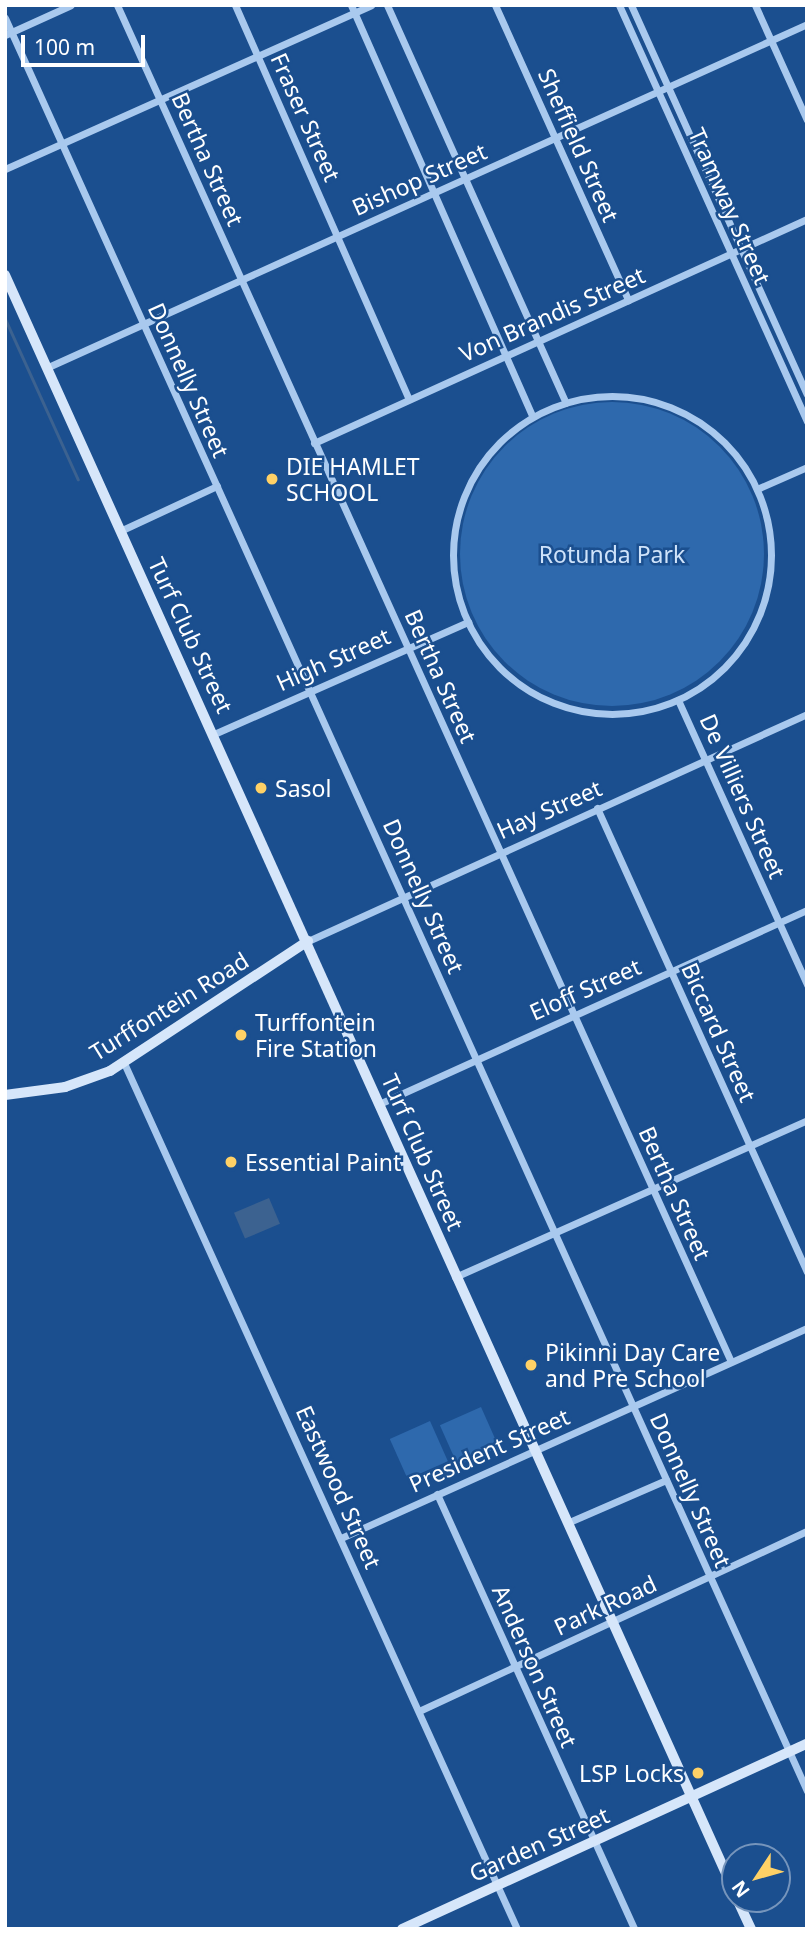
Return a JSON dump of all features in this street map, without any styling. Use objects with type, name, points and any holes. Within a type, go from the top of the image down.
[{"type":"main road","name":"Turf Club Street","points":[[5,275],[307,941],[533,1452],[721,1861]]},
{"type":"main road","name":"Turffontein Road","points":[[5,1096],[82,1083],[124,1063],[307,941]]},
{"type":"main road","name":"Garden Street","points":[[402,1929],[807,1744]]},
{"type":"main road","points":[[744,1913],[751,1929]]},
{"type":"street","points":[[8,33],[71,5]]},
{"type":"street","name":"Bertha Street","points":[[117,5],[731,1362]]},
{"type":"street","name":"Fraser Street","points":[[235,5],[409,399]]},
{"type":"street","points":[[5,169],[353,9],[371,5]]},
{"type":"street","points":[[387,5],[566,402]]},
{"type":"street","name":"Sheffield Street","points":[[495,5],[628,300]]},
{"type":"street","name":"Tramway Street","points":[[619,5],[807,422]]},
{"type":"street","name":"Tramway Street","points":[[631,5],[806,393]]},
{"type":"street","points":[[755,5],[807,120]]},
{"type":"street","points":[[353,9],[533,416]]},
{"type":"street","name":"Donnelly Street","points":[[5,18],[8,33],[62,142],[807,1791]]},
{"type":"street","name":"Bishop Street","points":[[46,368],[807,24]]},
{"type":"street","points":[[693,172],[704,167]]},
{"type":"street","name":"Von Brandis Street","points":[[314,443],[807,219]]},
{"type":"street","points":[[777,358],[789,353]]},
{"type":"street","points":[[795,397],[806,393]]},
{"type":"street","points":[[630,397],[677,410],[718,437],[757,489],[768,523],[771,559],[761,611],[745,643],[722,670],[678,700],[615,714],[551,702],[507,674],[468,622],[454,565],[461,506],[488,454],[533,416],[566,402],[630,397]]},
{"type":"street","points":[[757,489],[807,467]]},
{"type":"street","points":[[120,531],[217,486]]},
{"type":"street","name":"High Street","points":[[214,734],[406,647],[468,622]]},
{"type":"street","name":"De Villiers Street","points":[[678,700],[807,985]]},
{"type":"street","name":"Hay Street","points":[[307,941],[807,714]]},
{"type":"street","name":"Biccard Street","points":[[597,808],[807,1272]]},
{"type":"street","name":"Eloff Street","points":[[379,1104],[807,910]]},
{"type":"street","name":"Eastwood Street","points":[[124,1063],[517,1929]]},
{"type":"street","points":[[455,1277],[807,1119]]},
{"type":"street","name":"President Street","points":[[341,1538],[807,1328]]},
{"type":"street","points":[[567,1523],[666,1480]]},
{"type":"street","name":"Anderson Street","points":[[437,1494],[634,1929]]},
{"type":"street","name":"Park Road","points":[[419,1711],[807,1531]]},
{"type":"green space","name":"Rotunda Park","points":[[612,402],[642,405],[670,414],[696,428],[719,447],[738,470],[752,496],[761,524],[764,554],[761,584],[752,612],[738,638],[719,661],[696,680],[670,694],[642,703],[612,706],[582,703],[554,694],[528,680],[505,661],[486,638],[472,612],[463,584],[460,554],[463,524],[472,496],[486,470],[505,447],[528,428],[554,414],[582,405]]},
{"type":"green space","points":[[481,1407],[499,1447],[458,1465],[440,1425]]},
{"type":"green space","points":[[430,1421],[448,1461],[408,1479],[390,1439]]},
{"type":"shaded area","points":[[269,1198],[280,1224],[245,1239],[234,1213]]},
{"type":"waterway","points":[[5,318],[78,479]]},
{"type":"place","name":"DIE HAMLET SCHOOL","points":[[272,479]]},
{"type":"place","name":"Sasol","points":[[261,788]]},
{"type":"place","name":"Turffontein Fire Station","points":[[241,1035]]},
{"type":"place","name":"Essential Paint","points":[[231,1162]]},
{"type":"place","name":"Pikinni Day Care and Pre School","points":[[531,1365]]},
{"type":"place","name":"LSP Locks","points":[[698,1773]]}]
